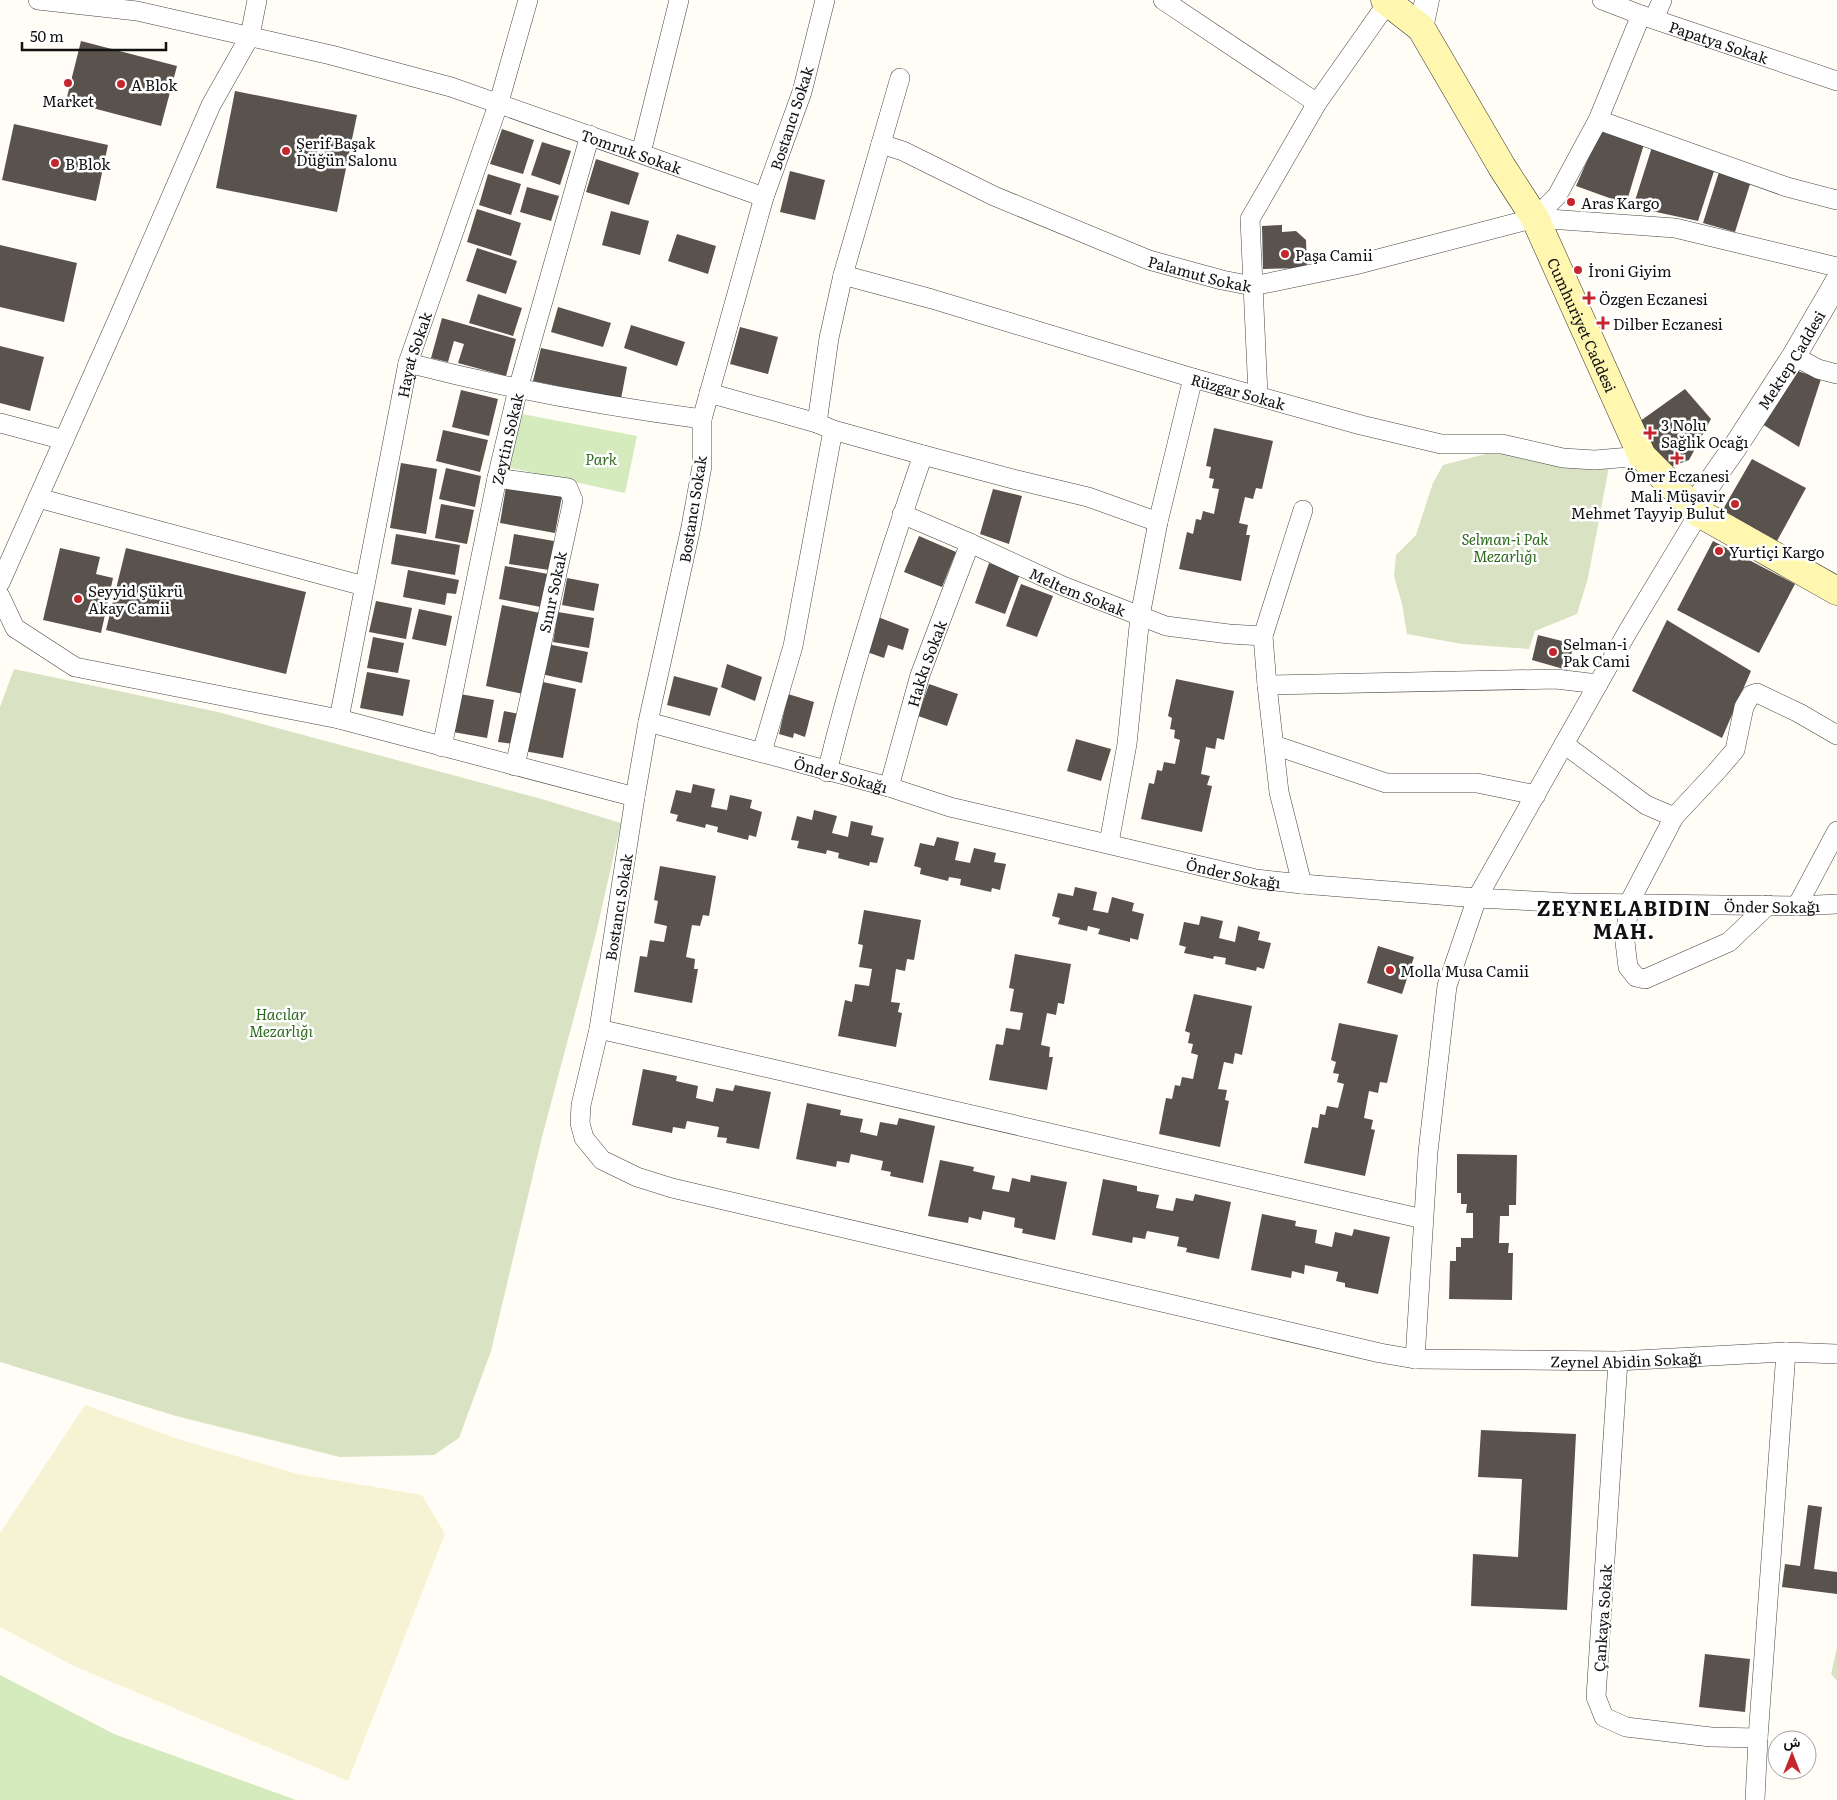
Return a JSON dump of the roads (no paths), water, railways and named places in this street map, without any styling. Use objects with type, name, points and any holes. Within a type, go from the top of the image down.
[{"type":"main road","name":"Cumhuriyet Caddesi","points":[[1387,1],[1421,28],[1502,168],[1536,218],[1642,456],[1699,513],[1837,591]]},
{"type":"street","name":"Tomruk Sokak","points":[[38,0],[137,11],[359,62],[452,87],[764,197]]},
{"type":"street","points":[[0,583],[211,105],[250,36],[257,0]]},
{"type":"street","name":"Hayat Sokak","points":[[339,719],[408,363],[499,102],[528,0]]},
{"type":"street","points":[[641,153],[679,0]]},
{"type":"street","name":"Bostancı Sokak","points":[[825,0],[802,92],[764,197],[702,419],[702,466],[691,526],[648,722],[598,1029],[581,1105],[580,1123],[584,1138],[602,1160],[638,1178],[672,1188],[1380,1353],[1415,1359]]},
{"type":"street","points":[[1163,0],[1317,102]]},
{"type":"street","points":[[1421,28],[1427,0]]},
{"type":"street","name":"Papatya Sokak","points":[[1602,0],[1837,81]]},
{"type":"street","points":[[1536,218],[1557,196],[1598,120],[1648,17],[1662,0]]},
{"type":"street","points":[[1258,395],[1250,219],[1317,102],[1387,1]]},
{"type":"street","points":[[762,752],[793,646],[825,426],[829,338],[843,275],[900,78]]},
{"type":"street","points":[[1598,120],[1787,187],[1837,200]]},
{"type":"street","name":"Zeytin Sokak","points":[[442,747],[497,478],[518,389],[590,135]]},
{"type":"street","name":"Palamut Sokak","points":[[881,144],[903,150],[994,196],[1149,260],[1222,280],[1253,286],[1355,265],[1536,218]]},
{"type":"street","points":[[1536,218],[1675,228],[1837,267]]},
{"type":"street","name":"Rüzgar Sokak","points":[[843,275],[932,299],[1193,378],[1362,426],[1441,444],[1502,444],[1563,458],[1595,460],[1642,456]]},
{"type":"street","name":"Mektep Caddesi","points":[[1699,513],[1704,491],[1794,356],[1837,282]]},
{"type":"street","points":[[1794,356],[1818,369],[1837,374]]},
{"type":"street","points":[[408,363],[518,389],[616,408],[702,419]]},
{"type":"street","points":[[1109,843],[1127,744],[1140,616],[1158,522],[1193,378]]},
{"type":"street","points":[[709,393],[923,455],[1088,497],[1158,522]]},
{"type":"street","points":[[0,423],[64,440]]},
{"type":"street","points":[[827,772],[845,700],[902,514],[923,455]]},
{"type":"street","name":"Sınır Sokak","points":[[497,478],[568,488],[573,500],[516,766]]},
{"type":"street","points":[[38,498],[364,586]]},
{"type":"street","points":[[1302,884],[1280,792],[1263,636],[1303,510]]},
{"type":"street","points":[[1415,1359],[1428,1152],[1446,986],[1477,898],[1598,684],[1699,513]]},
{"type":"street","name":"Meltem Sokak","points":[[902,514],[1063,586],[1166,626],[1263,636]]},
{"type":"street","name":"Hakkı Sokak","points":[[889,787],[920,676],[970,543]]},
{"type":"street","points":[[0,596],[15,628],[75,666],[339,719],[635,797]]},
{"type":"street","points":[[1267,685],[1556,679],[1598,684]]},
{"type":"street","points":[[1768,905],[1729,942],[1645,979],[1636,977],[1628,967],[1625,942],[1629,903],[1674,818],[1734,750],[1744,707],[1751,695],[1757,693],[1837,735]]},
{"type":"street","name":"Önder Sokağı","points":[[648,722],[762,752],[827,772],[889,787],[950,807],[1256,879],[1477,898],[1570,903],[1797,906],[1837,904]]},
{"type":"street","points":[[1564,744],[1646,805],[1674,818]]},
{"type":"street","points":[[1274,745],[1386,783],[1477,783],[1536,795]]},
{"type":"street","points":[[1797,906],[1837,831]]},
{"type":"street","points":[[598,1029],[1423,1219]]},
{"type":"street","points":[[1755,1800],[1786,1352]]},
{"type":"street","name":"Zeynel Abidin Sokağı","points":[[1415,1359],[1618,1361],[1786,1352],[1837,1354]]},
{"type":"street","name":"Çankaya Sokak","points":[[1618,1361],[1596,1697],[1604,1718],[1626,1727],[1711,1737],[1758,1738]]},
{"type":"place","name":"Market","points":[[68,83]]},
{"type":"place","name":"A Blok","points":[[121,84]]},
{"type":"place","name":"Şerif Başak Düğün Salonu","points":[[286,151]]},
{"type":"place","name":"B Blok","points":[[55,163]]},
{"type":"place","name":"Aras Kargo","points":[[1571,202]]},
{"type":"place","name":"Paşa Camii","points":[[1285,254]]},
{"type":"place","name":"İroni Giyim","points":[[1578,270]]},
{"type":"place","name":"Özgen Eczanesi","points":[[1589,298]]},
{"type":"place","name":"Dilber Eczanesi","points":[[1603,323]]},
{"type":"place","name":"3 Nolu Sağlık Ocağı","points":[[1650,433]]},
{"type":"place","name":"Ömer Eczanesi","points":[[1677,458]]},
{"type":"place","name":"Mali Müşavir Mehmet Tayyip Bulut","points":[[1735,504]]},
{"type":"place","name":"Yurtiçi Kargo","points":[[1719,551]]},
{"type":"place","name":"Seyyid Şükrü Akay Camii","points":[[78,599]]},
{"type":"place","name":"Selman-i Pak Cami","points":[[1553,652]]},
{"type":"place","name":"Molla Musa Camii","points":[[1390,970]]},
{"type":"district","name":"ZEYNELABIDIN MAH.","points":[[1624,918]]},
{"type":"park label","name":"Park","points":[[601,458]]},
{"type":"park label","name":"Selman-i Pak Mezarlığı","points":[[1505,546]]},
{"type":"park label","name":"Hacılar Mezarlığı","points":[[281,1022]]}]
